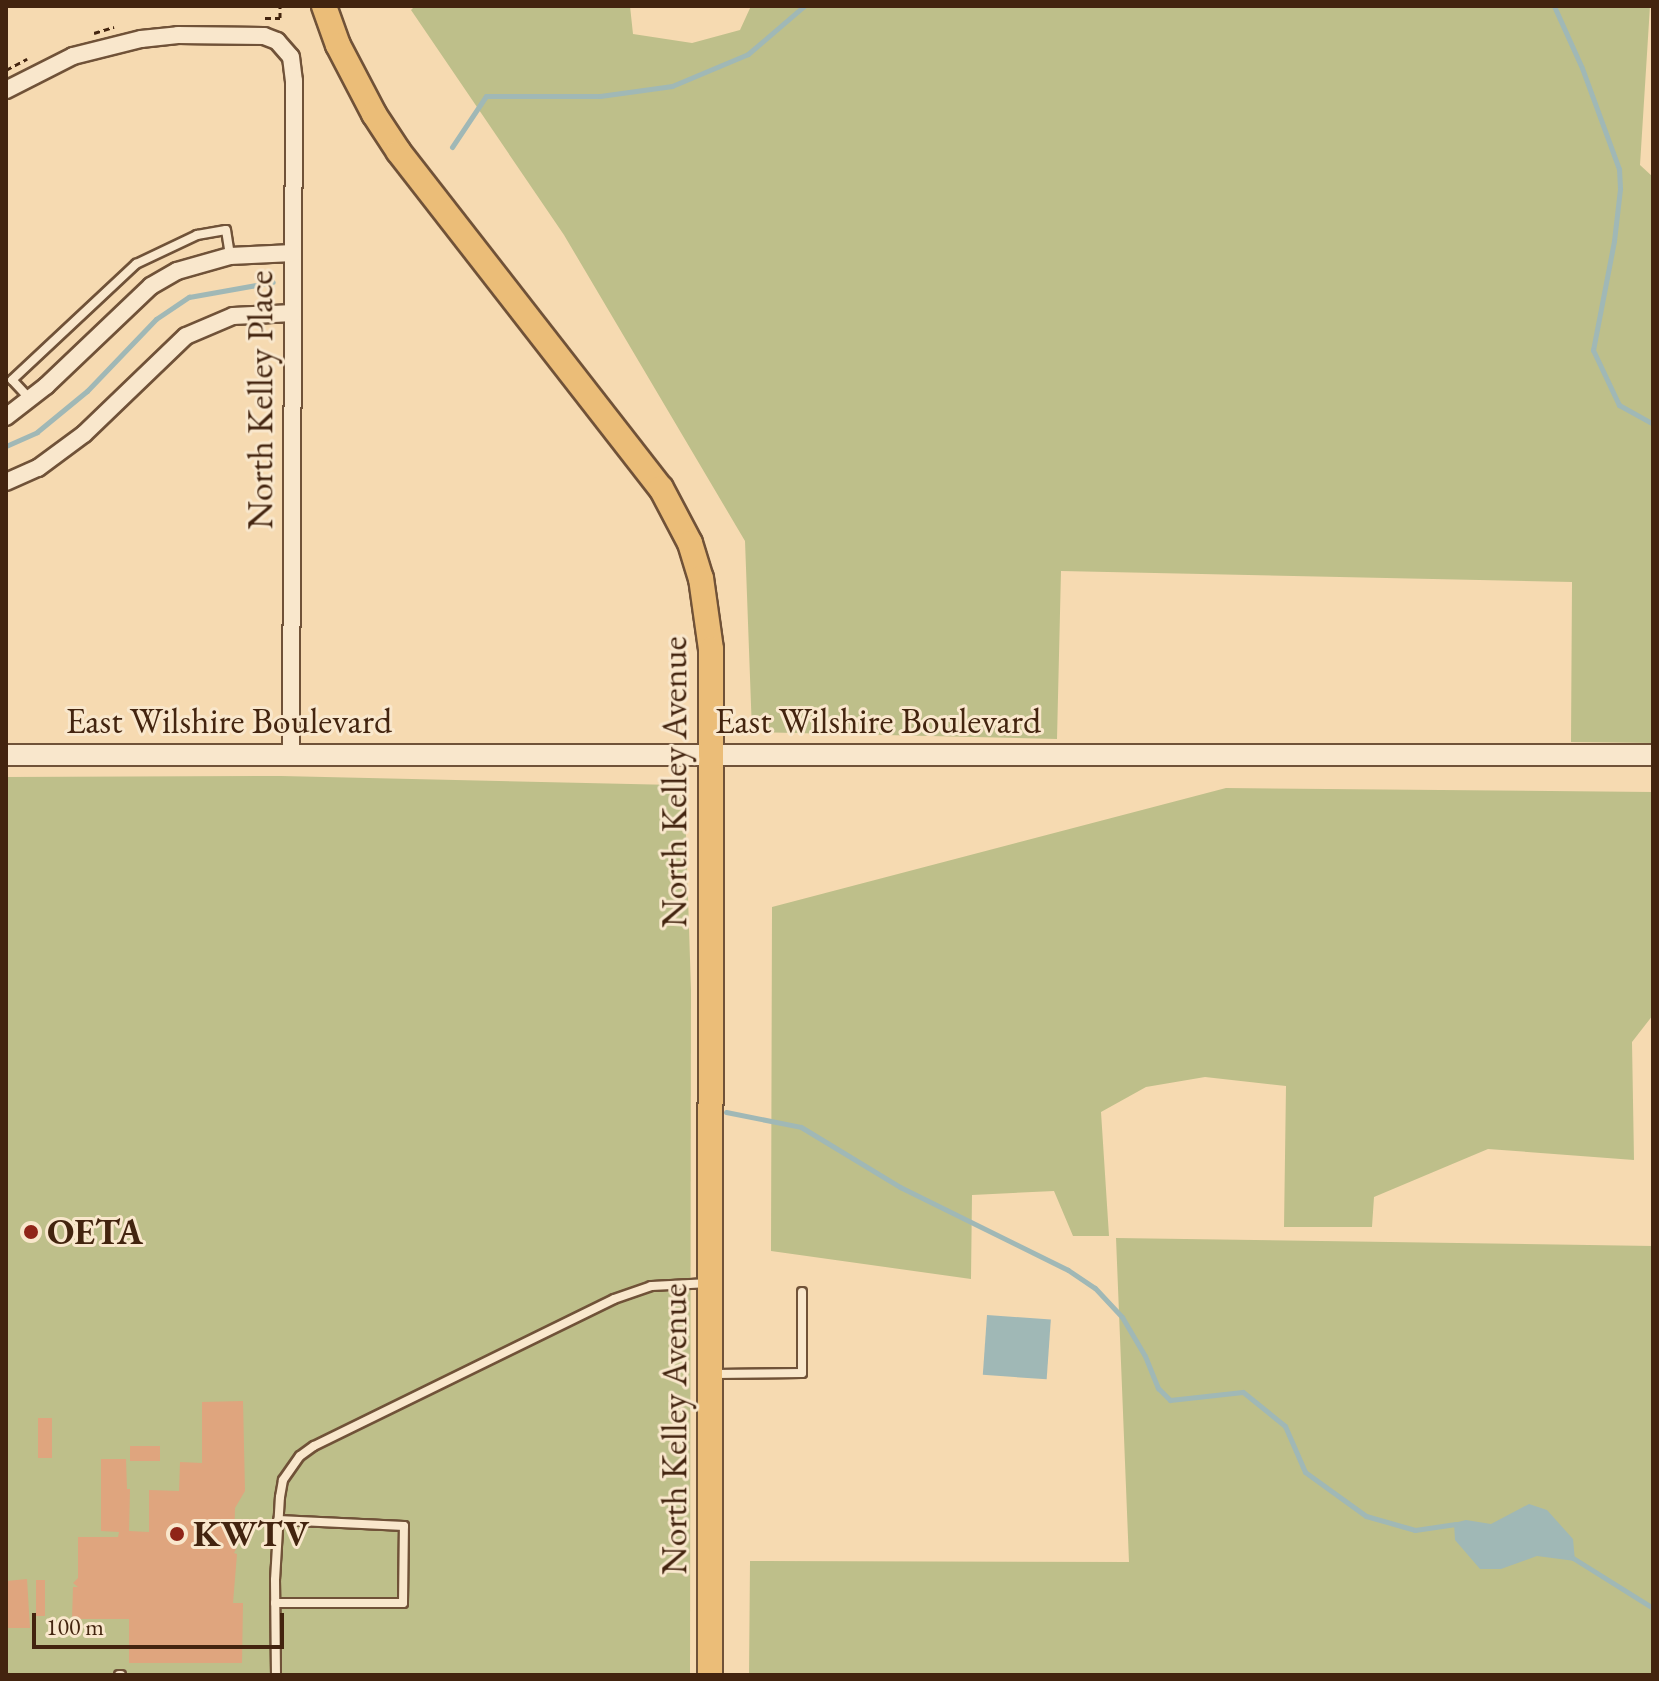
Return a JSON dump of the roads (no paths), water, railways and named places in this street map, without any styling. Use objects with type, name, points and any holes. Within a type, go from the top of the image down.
[{"type":"main road","name":"North Kelley Avenue","points":[[324,6],[354,78],[399,152],[641,461],[675,512],[694,554],[708,613],[711,754],[710,1675]]},
{"type":"street","name":"North Kelley Place","points":[[6,90],[73,56],[141,39],[249,34],[264,36],[285,48],[291,57],[294,81],[291,755]]},
{"type":"street","points":[[6,417],[30,399],[151,286],[177,271],[230,256],[293,253]]},
{"type":"street","points":[[6,482],[38,468],[84,434],[186,336],[233,316],[293,313]]},
{"type":"street","name":"East Wilshire Boulevard","points":[[6,755],[1653,755]]},
{"type":"lane","points":[[30,399],[12,380],[136,264],[197,235],[226,230],[230,256]]},
{"type":"lane","points":[[276,1675],[278,1520],[283,1480],[300,1456],[314,1446],[614,1299],[651,1286],[710,1283]]},
{"type":"lane","points":[[710,1374],[802,1373],[802,1292]]},
{"type":"lane","points":[[275,1603],[403,1603],[404,1526],[278,1520]]},
{"type":"water","points":[[987,1315],[1051,1319],[1047,1379],[983,1375]]},
{"type":"water","points":[[1529,1504],[1547,1510],[1573,1539],[1575,1561],[1537,1556],[1501,1569],[1480,1569],[1455,1540],[1454,1523],[1466,1520],[1491,1524]]},
{"type":"waterway","points":[[452,147],[486,96],[600,96],[672,86],[748,54],[804,6]]},
{"type":"waterway","points":[[1554,6],[1582,68],[1619,169],[1614,241],[1593,350],[1619,405],[1653,424]]},
{"type":"waterway","points":[[6,446],[37,432],[87,391],[156,319],[189,297],[273,282]]},
{"type":"waterway","points":[[726,1112],[801,1127],[900,1187],[1068,1270],[1095,1288],[1122,1317],[1145,1356],[1158,1388],[1170,1400],[1243,1392],[1285,1426],[1305,1472],[1366,1516],[1415,1530],[1456,1524]]},
{"type":"waterway","points":[[1573,1558],[1653,1608]]},
{"type":"place","name":"OETA","points":[[31,1232]]},
{"type":"place","name":"KWTV","points":[[177,1534]]}]
